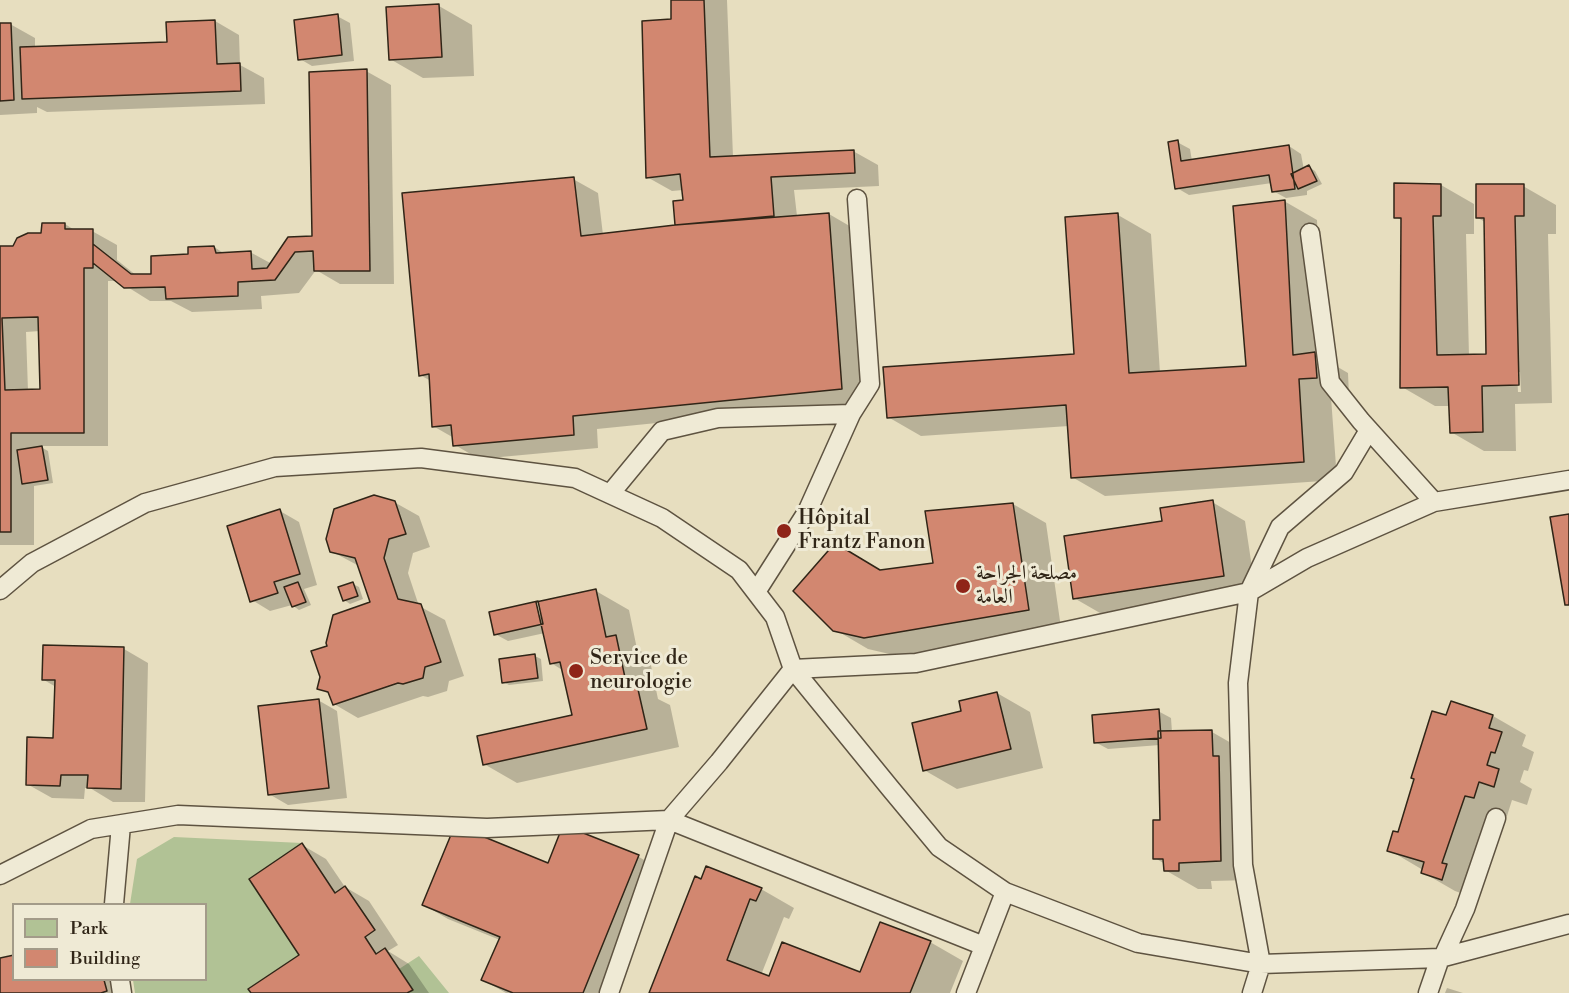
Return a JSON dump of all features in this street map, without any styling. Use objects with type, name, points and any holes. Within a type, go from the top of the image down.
[{"type":"lane","points":[[756,592],[807,512],[851,414],[870,384],[857,199]]},
{"type":"lane","points":[[1310,232],[1330,382],[1369,430],[1434,502]]},
{"type":"lane","points":[[610,494],[662,431],[718,418],[851,414]]},
{"type":"lane","points":[[1252,993],[1261,964],[1243,865],[1238,683],[1249,592],[1280,527],[1344,472],[1369,430]]},
{"type":"lane","points":[[0,590],[32,563],[145,503],[275,467],[421,458],[575,478],[662,518],[740,570],[775,617],[793,669],[939,847],[1005,892],[1138,943],[1261,964],[1441,957],[1569,924]]},
{"type":"lane","points":[[609,993],[669,820],[720,762],[793,669],[916,663],[1249,592],[1307,558],[1434,502],[1569,480]]},
{"type":"lane","points":[[0,875],[91,829],[178,814],[487,828],[669,820],[984,946]]},
{"type":"lane","points":[[1428,993],[1441,957],[1465,909],[1496,818]]},
{"type":"lane","points":[[114,903],[121,825]]},
{"type":"lane","points":[[966,993],[1005,892]]},
{"type":"green space","points":[[174,837],[302,843],[249,879],[299,955],[248,989],[251,993],[135,993],[133,981],[207,981],[207,903],[130,903],[137,859]]},
{"type":"green space","points":[[419,956],[449,993],[407,993],[412,989],[399,969]]},
{"type":"building","points":[[671,0],[704,0],[710,157],[854,150],[855,173],[771,177],[774,216],[675,225],[673,201],[683,200],[680,174],[646,178],[642,21],[671,19]]},
{"type":"building","points":[[439,4],[442,57],[389,60],[386,7]]},
{"type":"building","points":[[338,14],[342,55],[298,60],[294,20]]},
{"type":"building","points":[[215,20],[217,64],[240,63],[241,91],[22,99],[20,47],[167,42],[166,22]]},
{"type":"building","points":[[0,23],[11,23],[14,100],[0,101]]},
{"type":"building","points":[[367,69],[370,271],[314,271],[313,251],[295,252],[275,280],[238,282],[238,296],[166,299],[165,287],[124,288],[93,263],[93,244],[131,274],[151,274],[151,256],[188,254],[188,247],[214,246],[216,253],[251,251],[252,269],[267,268],[288,237],[312,236],[309,72]]},
{"type":"building","points":[[1178,140],[1181,161],[1289,145],[1295,189],[1272,192],[1269,175],[1175,189],[1168,142]]},
{"type":"building","points":[[1309,165],[1317,181],[1298,189],[1291,174]]},
{"type":"building","points":[[574,177],[581,236],[675,225],[829,213],[842,389],[573,416],[574,435],[453,446],[451,425],[432,427],[429,374],[419,376],[402,193]]},
{"type":"building","points":[[1394,183],[1441,184],[1441,216],[1433,216],[1437,355],[1486,354],[1484,218],[1476,218],[1476,184],[1524,184],[1524,216],[1515,216],[1519,385],[1482,386],[1483,432],[1450,433],[1448,387],[1400,388],[1401,218],[1394,218]]},
{"type":"building","points":[[1285,200],[1293,355],[1315,352],[1317,378],[1299,379],[1304,462],[1071,478],[1066,405],[887,418],[883,367],[1074,354],[1065,217],[1118,213],[1129,373],[1246,366],[1233,206]]},
{"type":"building","points":[[42,223],[65,223],[65,229],[93,229],[93,268],[84,268],[84,433],[11,433],[11,532],[0,532],[0,246],[13,246],[17,238],[28,233],[41,233]],"holes":[[[38,317],[40,389],[5,390],[2,318]]]},
{"type":"building","points":[[42,446],[48,480],[22,484],[17,450]]},
{"type":"building","points":[[374,495],[395,501],[406,534],[389,539],[384,558],[398,599],[421,604],[441,662],[425,667],[423,678],[403,684],[398,683],[333,705],[328,692],[317,689],[320,677],[311,651],[327,646],[333,615],[370,602],[355,558],[330,552],[326,539],[334,509]]},
{"type":"building","points":[[1213,500],[1224,576],[1073,599],[1064,536],[1162,521],[1160,508]]},
{"type":"building","points":[[1013,503],[1029,610],[864,638],[833,631],[793,591],[835,543],[880,570],[933,563],[925,511]]},
{"type":"building","points":[[280,509],[300,574],[274,582],[278,593],[250,602],[227,526]]},
{"type":"building","points":[[1569,514],[1569,605],[1565,605],[1550,517]]},
{"type":"building","points":[[298,582],[306,602],[292,607],[284,587]]},
{"type":"building","points":[[353,582],[358,596],[343,601],[338,587]]},
{"type":"building","points":[[596,589],[606,637],[616,635],[627,687],[637,685],[647,729],[483,765],[477,736],[572,715],[560,662],[550,664],[536,602]]},
{"type":"building","points":[[538,601],[543,624],[494,635],[489,612]]},
{"type":"building","points":[[43,645],[124,647],[121,789],[87,788],[88,775],[61,775],[60,786],[26,785],[27,737],[53,738],[55,680],[42,680]]},
{"type":"building","points":[[535,654],[538,678],[502,683],[499,659]]},
{"type":"building","points":[[997,692],[1011,749],[923,771],[912,723],[961,711],[959,701]]},
{"type":"building","points":[[319,699],[329,788],[268,795],[258,706]]},
{"type":"building","points":[[1451,701],[1493,715],[1489,728],[1502,732],[1495,753],[1491,752],[1487,765],[1499,769],[1494,787],[1479,782],[1474,798],[1465,796],[1442,863],[1447,864],[1442,880],[1421,873],[1424,862],[1387,851],[1393,831],[1398,832],[1414,779],[1411,778],[1432,711],[1446,715]]},
{"type":"building","points":[[1159,709],[1161,738],[1094,743],[1092,715]]},
{"type":"building","points":[[1212,730],[1213,756],[1219,756],[1221,861],[1179,863],[1179,871],[1164,871],[1163,859],[1153,859],[1153,820],[1160,820],[1158,731]]},
{"type":"building","points":[[455,825],[548,863],[563,825],[639,855],[583,993],[513,993],[481,980],[500,937],[422,905]]},
{"type":"building","points":[[302,843],[335,893],[345,886],[375,930],[365,937],[376,954],[385,948],[413,990],[407,993],[251,993],[248,989],[299,955],[249,879]]},
{"type":"building","points":[[706,866],[762,888],[756,901],[750,899],[727,960],[769,976],[782,942],[860,972],[880,922],[931,941],[910,993],[649,993],[695,876],[701,879]]},
{"type":"building","points":[[12,955],[12,981],[104,981],[107,991],[101,993],[0,993],[0,958]]},
{"type":"place","name":"Hôpital Frantz Fanon","points":[[784,531]]},
{"type":"place","name":"مصلحة الجراحة العامة","points":[[963,586]]},
{"type":"place","name":"Service de neurologie","points":[[576,671]]}]
